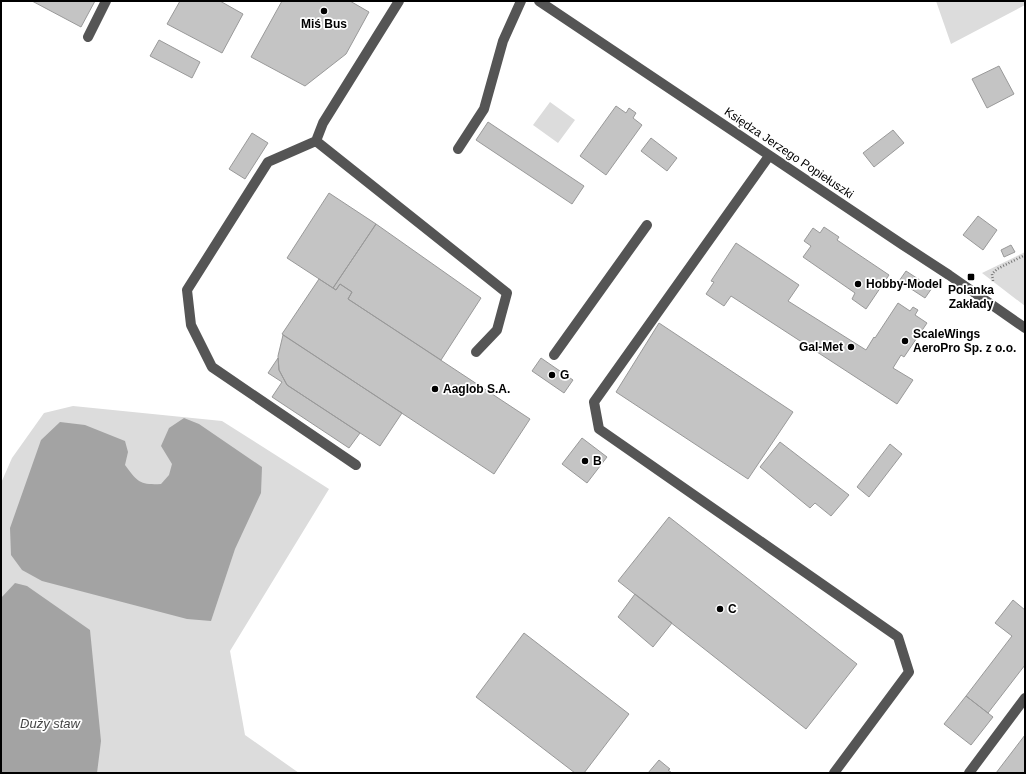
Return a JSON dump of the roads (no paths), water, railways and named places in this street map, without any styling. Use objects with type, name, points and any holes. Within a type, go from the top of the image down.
[{"type":"street","points":[[88,37],[106,1]]},
{"type":"street","points":[[356,465],[212,367],[191,325],[187,290],[268,162],[316,141],[323,123],[398,1]]},
{"type":"street","points":[[458,149],[484,108],[503,41],[521,1]]},
{"type":"street","name":"Księdza Jerzego Popiełuszki","points":[[539,1],[955,279],[1025,328]]},
{"type":"street","points":[[316,141],[506,293],[497,330],[476,352]]},
{"type":"street","points":[[769,156],[594,402],[599,429],[898,637],[909,672],[834,773]]},
{"type":"street","points":[[554,355],[647,226]]},
{"type":"street","points":[[969,773],[1025,698]]},
{"type":"water","points":[[184,418],[199,424],[262,467],[261,493],[235,549],[211,621],[187,619],[42,581],[22,570],[11,555],[10,528],[41,440],[60,422],[85,425],[125,441],[128,452],[125,465],[136,479],[148,484],[161,484],[169,475],[172,464],[161,446],[169,428]]},
{"type":"water","name":"Duży staw","points":[[15,583],[27,586],[90,630],[101,741],[97,773],[1,773],[1,598]]},
{"type":"place","name":"Miś Bus","points":[[324,11]]},
{"type":"place","name":"Polanka Zakłady","points":[[971,277]]},
{"type":"place","name":"Hobby-Model","points":[[858,284]]},
{"type":"place","name":"ScaleWings AeroPro Sp. z o.o.","points":[[905,341]]},
{"type":"place","name":"Gal-Met","points":[[851,347]]},
{"type":"place","name":"G","points":[[552,375]]},
{"type":"place","name":"Aaglob S.A.","points":[[435,389]]},
{"type":"place","name":"B","points":[[585,461]]},
{"type":"place","name":"C","points":[[720,609]]}]
